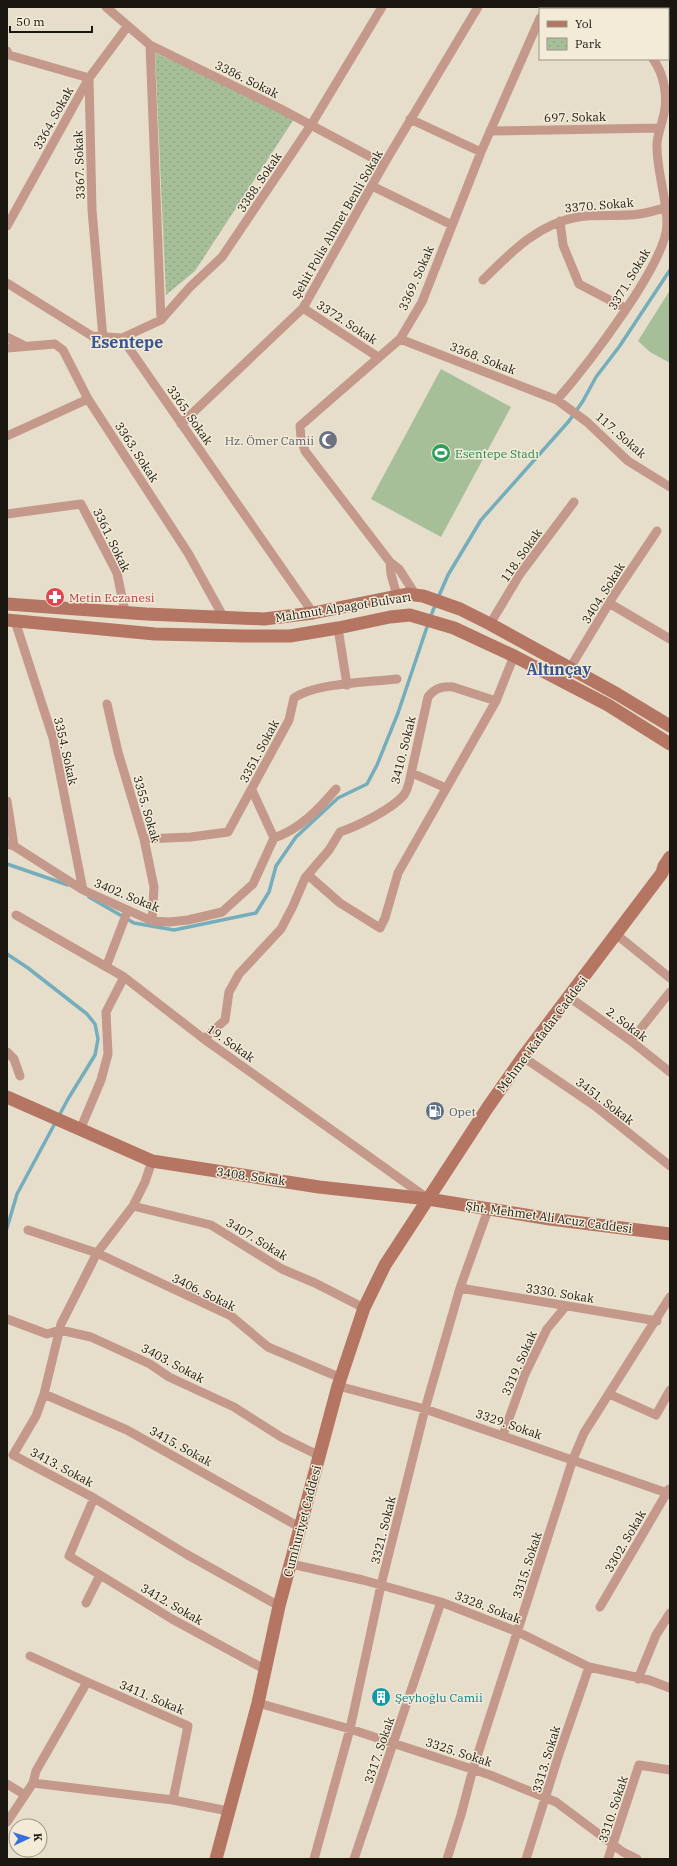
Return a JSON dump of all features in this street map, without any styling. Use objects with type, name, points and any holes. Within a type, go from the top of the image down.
[{"type":"main road","name":"Mahmut Alpagot Bulvarı","points":[[7,604],[224,618],[264,619],[313,613],[398,596],[419,595],[460,609],[490,624],[670,726]]},
{"type":"main road","name":"Mahmut Alpagot Bulvarı","points":[[11,621],[155,634],[290,636],[401,615],[415,616],[454,628],[514,656],[608,705],[670,744]]},
{"type":"main road","name":"Mehmet Kafadar Caddesi","points":[[428,1199],[457,1153],[523,1057],[617,935],[667,875],[664,866],[670,857]]},
{"type":"main road","name":"3408. Sokak","points":[[7,1097],[152,1161],[319,1187],[428,1199]]},
{"type":"main road","name":"Şht. Mehmet Ali Acuz Caddesi","points":[[428,1199],[488,1210],[670,1234]]},
{"type":"main road","name":"Cumhuriyet Caddesi","points":[[216,1859],[258,1703],[279,1606],[302,1528],[340,1382],[364,1308],[385,1265],[428,1199]]},
{"type":"street","name":"3386. Sokak","points":[[106,7],[127,27],[150,45],[279,108],[384,164]]},
{"type":"street","name":"Şehit Polis Ahmet Benli Sokak","points":[[181,424],[303,308],[410,119],[478,7]]},
{"type":"street","name":"3388. Sokak","points":[[122,338],[162,320],[190,287],[222,257],[311,126],[380,8]]},
{"type":"street","name":"3369. Sokak","points":[[419,595],[399,569],[390,562],[305,451],[301,438],[300,426],[400,339],[422,302],[481,152],[539,20]]},
{"type":"street","name":"3364. Sokak","points":[[7,226],[88,78],[127,27]]},
{"type":"street","points":[[150,45],[162,320]]},
{"type":"street","points":[[8,54],[88,78]]},
{"type":"street","name":"3371. Sokak","points":[[557,400],[580,374],[626,308],[647,275],[665,240],[667,225],[665,208],[666,193],[657,154],[657,142],[664,112],[664,87],[661,70],[654,60]]},
{"type":"street","name":"3367. Sokak","points":[[88,78],[92,210],[103,338]]},
{"type":"street","points":[[410,119],[481,152]]},
{"type":"street","name":"697. Sokak","points":[[490,132],[660,128]]},
{"type":"street","points":[[372,186],[452,225]]},
{"type":"street","name":"3370. Sokak","points":[[483,280],[529,238],[547,226],[560,221],[579,217],[638,215],[665,208]]},
{"type":"street","points":[[560,221],[563,245],[579,284],[626,308]]},
{"type":"street","points":[[7,283],[92,336],[103,338],[122,338]]},
{"type":"street","name":"3372. Sokak","points":[[303,308],[378,357]]},
{"type":"street","points":[[7,337],[23,346]]},
{"type":"street","name":"3365. Sokak","points":[[122,338],[313,613]]},
{"type":"street","name":"3368. Sokak","points":[[400,339],[557,400]]},
{"type":"street","name":"3363. Sokak","points":[[7,348],[55,344],[63,350],[88,399],[188,553],[224,618]]},
{"type":"street","points":[[7,436],[88,399]]},
{"type":"street","name":"117. Sokak","points":[[557,400],[587,422],[628,461],[670,486]]},
{"type":"street","name":"118. Sokak","points":[[490,624],[520,574],[574,502]]},
{"type":"street","name":"3361. Sokak","points":[[7,514],[81,504],[118,573],[125,612]]},
{"type":"street","name":"3404. Sokak","points":[[570,668],[609,603],[657,531]]},
{"type":"street","name":"3369. Sokak","points":[[390,562],[391,574],[398,596]]},
{"type":"street","points":[[609,603],[670,639]]},
{"type":"street","name":"3354. Sokak","points":[[11,621],[53,738],[83,890]]},
{"type":"street","points":[[338,628],[347,684]]},
{"type":"street","points":[[308,875],[340,903],[380,928],[385,918],[398,873],[496,702],[514,656]]},
{"type":"street","name":"3351. Sokak","points":[[144,839],[191,837],[228,832],[289,720],[294,698],[302,692],[347,684],[397,679]]},
{"type":"street","name":"3410. Sokak","points":[[204,1039],[225,1020],[229,992],[239,974],[281,929],[305,878],[329,850],[340,832],[357,826],[393,804],[404,795],[412,773],[428,697],[440,688],[453,687],[496,702]]},
{"type":"street","name":"3355. Sokak","points":[[106,704],[118,752],[144,839],[154,887],[152,921]]},
{"type":"street","points":[[412,773],[446,788]]},
{"type":"street","points":[[252,790],[274,838],[285,834],[304,822],[323,805],[336,789]]},
{"type":"street","points":[[7,801],[11,845]]},
{"type":"street","name":"3402. Sokak","points":[[11,845],[83,890],[127,913],[152,921],[169,922],[188,920],[222,912],[253,884],[274,838]]},
{"type":"street","points":[[106,967],[127,913]]},
{"type":"street","name":"19. Sokak","points":[[16,915],[124,977],[204,1039],[428,1199]]},
{"type":"street","points":[[617,935],[670,978]]},
{"type":"street","points":[[80,1130],[101,1080],[108,1054],[106,1012],[124,977]]},
{"type":"street","points":[[631,1041],[670,992]]},
{"type":"street","name":"2. Sokak","points":[[569,997],[631,1041],[670,1072]]},
{"type":"street","points":[[7,1052],[14,1059],[20,1076]]},
{"type":"street","name":"3451. Sokak","points":[[523,1057],[595,1106],[670,1166]]},
{"type":"street","name":"3413. Sokak","points":[[152,1161],[145,1182],[133,1206],[97,1253],[61,1324],[44,1394],[36,1416],[13,1455],[94,1498],[186,1554],[279,1606]]},
{"type":"street","name":"3407. Sokak","points":[[133,1206],[211,1225],[282,1269],[315,1283],[364,1308]]},
{"type":"street","name":"3321. Sokak","points":[[314,1859],[350,1729],[381,1585],[425,1409],[460,1288],[488,1210]]},
{"type":"street","name":"3406. Sokak","points":[[28,1230],[97,1253],[231,1316],[268,1347],[340,1382]]},
{"type":"street","name":"3330. Sokak","points":[[460,1288],[656,1320]]},
{"type":"street","name":"3315. Sokak","points":[[447,1859],[462,1814],[473,1769],[573,1459],[584,1433],[670,1297]]},
{"type":"street","name":"3319. Sokak","points":[[503,1435],[525,1374],[547,1329],[566,1306]]},
{"type":"street","name":"3403. Sokak","points":[[7,1319],[47,1334],[60,1330],[91,1337],[150,1364],[169,1377],[234,1407],[281,1438],[320,1456]]},
{"type":"street","name":"3329. Sokak","points":[[340,1382],[669,1491]]},
{"type":"street","points":[[609,1394],[656,1415],[670,1390]]},
{"type":"street","name":"3415. Sokak","points":[[44,1394],[127,1430],[302,1528]]},
{"type":"street","name":"3302. Sokak","points":[[600,1607],[669,1491]]},
{"type":"street","name":"3412. Sokak","points":[[94,1498],[69,1556],[172,1619],[266,1670]]},
{"type":"street","name":"3328. Sokak","points":[[291,1564],[381,1585],[441,1602],[518,1632],[589,1667],[638,1679],[649,1680],[669,1686]]},
{"type":"street","points":[[86,1603],[100,1575]]},
{"type":"street","name":"3317. Sokak","points":[[354,1859],[441,1602]]},
{"type":"street","points":[[638,1679],[656,1635],[670,1613]]},
{"type":"street","name":"3411. Sokak","points":[[30,1656],[188,1726],[173,1800]]},
{"type":"street","name":"3313. Sokak","points":[[526,1859],[559,1754],[589,1667]]},
{"type":"street","points":[[7,1822],[33,1783],[36,1771],[87,1682]]},
{"type":"street","name":"3325. Sokak","points":[[258,1703],[350,1729],[473,1769],[556,1802],[624,1852],[637,1859]]},
{"type":"street","name":"3310. Sokak","points":[[608,1859],[639,1766],[670,1770]]},
{"type":"street","points":[[33,1783],[173,1800],[228,1810]]},
{"type":"street","points":[[7,1784],[25,1795]]},
{"type":"green space","points":[[155,53],[289,112],[294,119],[195,271],[166,295]]},
{"type":"green space","points":[[670,290],[670,363],[650,352],[638,341]]},
{"type":"green space","name":"Esentepe Stadı","points":[[441,369],[511,407],[441,537],[371,499]]},
{"type":"waterway","points":[[438,598],[448,575],[481,520],[569,421],[583,401],[596,377],[619,347],[670,270]]},
{"type":"waterway","points":[[430,618],[436,603]]},
{"type":"waterway","points":[[89,897],[134,923],[174,930],[256,913],[269,892],[276,866],[296,837],[338,798],[367,784],[377,765],[398,713],[428,624]]},
{"type":"waterway","points":[[7,864],[68,885]]},
{"type":"waterway","points":[[7,954],[28,968],[87,1014],[95,1024],[98,1039],[95,1055],[68,1099],[17,1194],[7,1228]]},
{"type":"place","name":"Hz. Ömer Camii","points":[[328,440]]},
{"type":"place","name":"Esentepe Stadı","points":[[441,453]]},
{"type":"place","name":"Metin Eczanesi","points":[[55,597]]},
{"type":"place","name":"Opet","points":[[435,1111]]},
{"type":"place","name":"Şeyhoğlu Camii","points":[[381,1697]]},
{"type":"district","name":"Esentepe","points":[[127,342]]},
{"type":"district","name":"Altınçay","points":[[559,669]]}]
